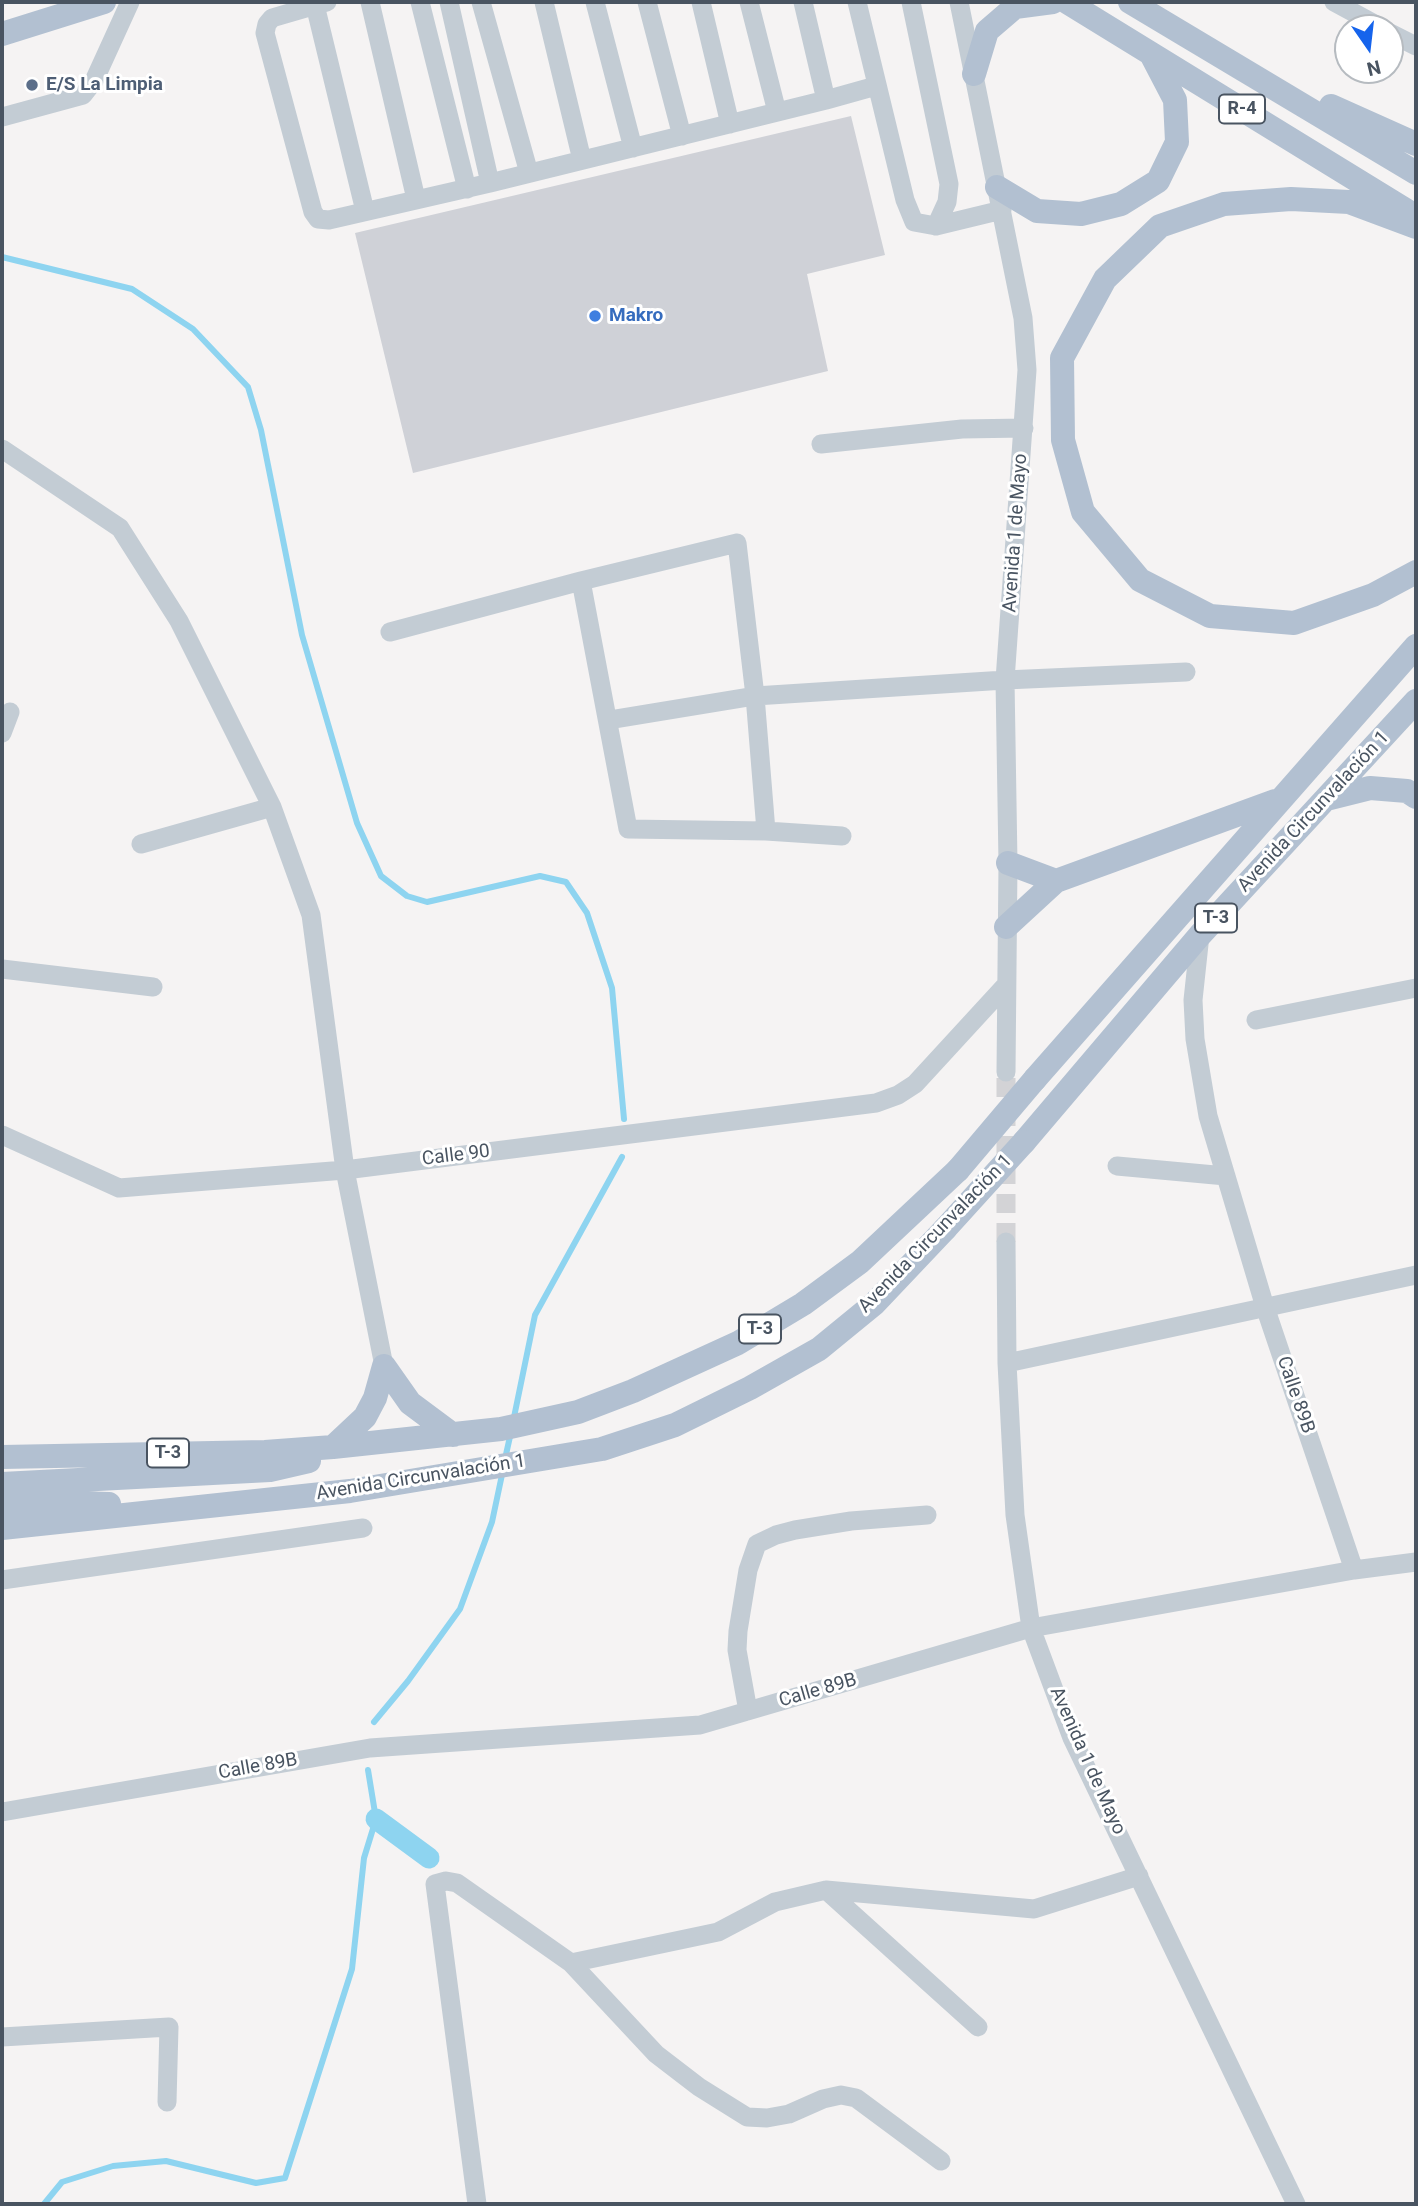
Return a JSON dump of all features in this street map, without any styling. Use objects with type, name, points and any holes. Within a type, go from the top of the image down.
[{"type":"main road","points":[[2,34],[104,2]]},
{"type":"main road","points":[[974,74],[986,31],[1015,7],[1053,2]]},
{"type":"main road","name":"R-4","points":[[1067,2],[1416,216]]},
{"type":"main road","name":"R-4","points":[[1130,2],[1416,173]]},
{"type":"main road","points":[[999,199],[1037,211],[1081,214],[1121,204],[1158,181],[1177,142],[1175,100],[1151,53]]},
{"type":"main road","points":[[1234,63],[1416,144]]},
{"type":"main road","points":[[1416,227],[1349,202],[1291,199],[1224,204],[1160,226],[1105,279],[1062,358],[1062,399],[1063,440],[1083,512],[1140,580],[1210,616],[1294,623],[1373,595],[1416,572]]},
{"type":"main road","name":"Avenida Circunvalación 1","points":[[391,1441],[513,1427],[578,1412],[633,1391],[738,1343],[803,1304],[860,1262],[958,1170],[1416,646]]},
{"type":"main road","name":"Avenida Circunvalación 1","points":[[209,1506],[351,1491],[602,1450],[675,1424],[750,1388],[819,1349],[874,1304],[946,1229],[1024,1142],[1200,935],[1416,701]]},
{"type":"main road","points":[[1326,799],[1370,788],[1407,791],[1416,797]]},
{"type":"main road","points":[[1006,928],[1056,881],[1279,800]]},
{"type":"main road","points":[[1008,863],[1056,881]]},
{"type":"main road","points":[[384,1366],[410,1403],[453,1435]]},
{"type":"main road","points":[[333,1447],[365,1417],[384,1366]]},
{"type":"main road","points":[[2,1484],[270,1470],[391,1441]]},
{"type":"main road","name":"T-3","points":[[2,1457],[265,1452],[391,1441]]},
{"type":"main road","points":[[2,1507],[49,1502],[209,1506]]},
{"type":"main road","points":[[2,1546],[209,1506]]},
{"type":"main road","name":"T-3","points":[[2,1528],[209,1506]]},
{"type":"street","points":[[2,117],[83,95],[94,81],[130,2]]},
{"type":"street","points":[[370,2],[416,199]]},
{"type":"street","points":[[421,2],[467,189]]},
{"type":"street","points":[[449,2],[490,183]]},
{"type":"street","points":[[481,2],[529,173]]},
{"type":"street","points":[[544,2],[582,160]]},
{"type":"street","points":[[595,2],[633,148]]},
{"type":"street","points":[[647,2],[682,135]]},
{"type":"street","points":[[701,2],[730,124]]},
{"type":"street","points":[[749,2],[777,112]]},
{"type":"street","points":[[803,2],[826,100]]},
{"type":"street","points":[[857,2],[905,200],[914,222],[936,226],[999,199]]},
{"type":"street","points":[[911,2],[949,184],[947,202],[936,226]]},
{"type":"street","name":"Avenida 1 de Mayo","points":[[959,2],[1024,318],[1027,370],[1005,680],[1008,863],[1006,1072]]},
{"type":"street","points":[[1336,2],[1357,14]]},
{"type":"street","points":[[365,211],[321,4],[272,18],[265,33],[313,212],[318,219],[329,220],[467,189],[876,86]]},
{"type":"street","points":[[821,444],[962,429],[1024,428]]},
{"type":"street","points":[[2,449],[120,528],[179,621],[272,807],[311,915],[345,1170],[384,1366]]},
{"type":"street","points":[[390,632],[580,581],[737,543],[755,696],[766,831]]},
{"type":"street","points":[[580,581],[628,829],[766,831],[842,836]]},
{"type":"street","points":[[609,720],[755,696],[1186,672]]},
{"type":"street","points":[[2,733],[10,712]]},
{"type":"street","points":[[141,844],[272,807]]},
{"type":"street","name":"Calle 89B","points":[[2,1812],[370,1748],[700,1725],[1031,1628],[1354,1570],[1265,1307],[1208,1116],[1195,1038],[1193,1000],[1200,935]]},
{"type":"street","points":[[2,969],[153,987]]},
{"type":"street","name":"Calle 90","points":[[2,1135],[119,1188],[345,1170],[876,1103],[898,1095],[915,1084],[1006,985]]},
{"type":"street","points":[[1256,1020],[1416,988]]},
{"type":"street","points":[[1117,1166],[1226,1176]]},
{"type":"street","name":"Avenida 1 de Mayo","points":[[1006,1242],[1007,1363],[1015,1515],[1031,1628],[1072,1738],[1296,2204]]},
{"type":"street","points":[[1007,1363],[1416,1275]]},
{"type":"street","points":[[748,1711],[737,1650],[737,1630],[748,1570],[757,1544],[795,1530],[851,1521],[928,1515]]},
{"type":"street","points":[[2,1580],[363,1528]]},
{"type":"street","points":[[1354,1570],[1416,1562]]},
{"type":"street","points":[[570,1963],[718,1932],[775,1902],[826,1890],[1034,1909],[1139,1876]]},
{"type":"street","points":[[477,2204],[435,1884],[446,1881],[457,1883],[570,1963],[656,2054],[699,2087],[747,2117],[767,2118],[789,2114],[823,2099],[841,2095],[856,2098],[941,2161]]},
{"type":"street","points":[[826,1890],[978,2026]]},
{"type":"street","points":[[2,2037],[169,2027],[167,2102]]},
{"type":"building","name":"Makro","points":[[851,116],[885,255],[807,274],[828,371],[413,473],[355,233]]},
{"type":"waterway","points":[[2,257],[132,289],[193,329],[248,387],[261,430],[302,635],[357,823],[381,876],[407,896],[427,902],[540,876],[566,882],[587,913],[612,988],[624,1119]]},
{"type":"waterway","points":[[513,1422],[535,1315],[622,1157]]},
{"type":"waterway","points":[[505,1459],[511,1432]]},
{"type":"waterway","points":[[374,1722],[408,1681],[460,1609],[492,1522],[503,1470]]},
{"type":"waterway","points":[[44,2204],[62,2182],[113,2166],[166,2161],[256,2183],[285,2178],[352,1969],[364,1858],[376,1819],[368,1770]]},
{"type":"waterway","points":[[376,1819],[429,1858]]},
{"type":"tunnel","points":[[1006,1072],[1006,1242]]},
{"type":"place","name":"E/S La Limpia","points":[[32,85]]},
{"type":"place","name":"Makro","points":[[595,316]]}]
